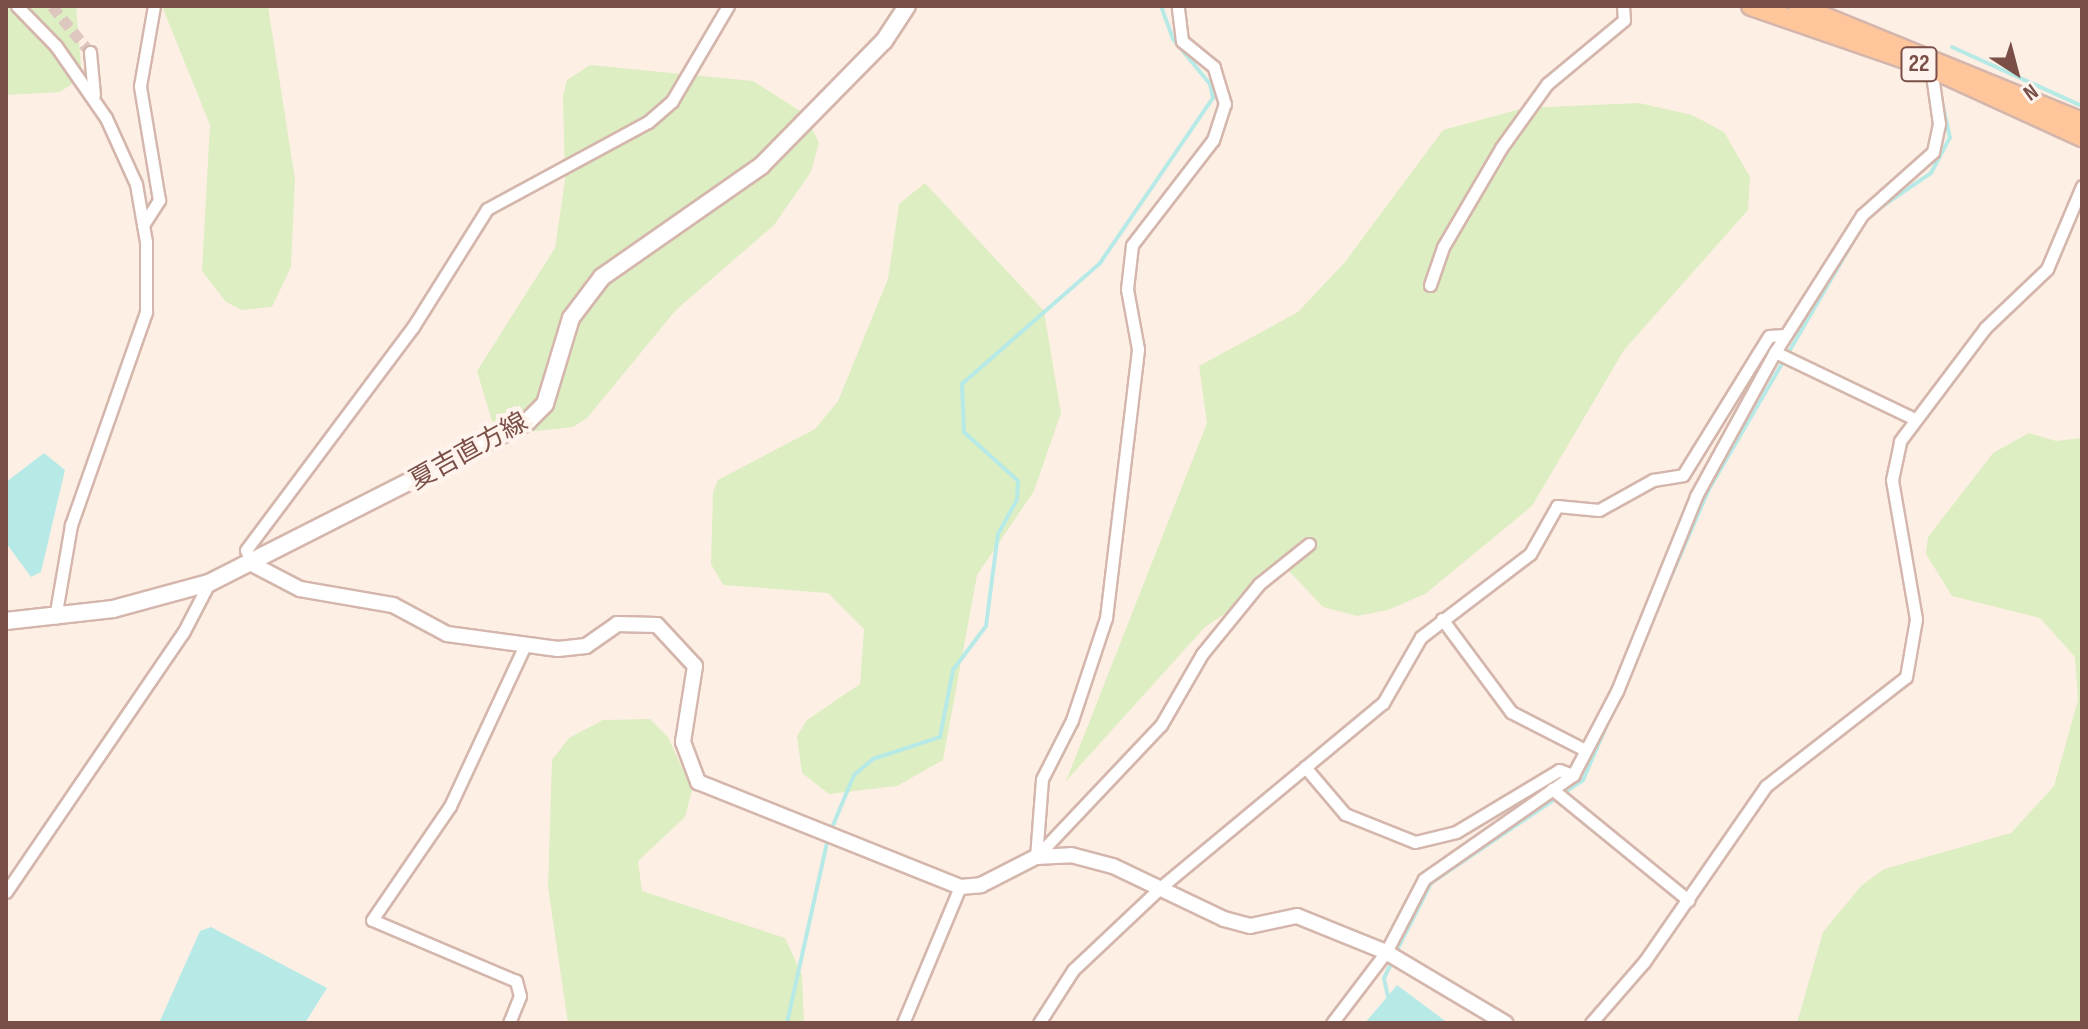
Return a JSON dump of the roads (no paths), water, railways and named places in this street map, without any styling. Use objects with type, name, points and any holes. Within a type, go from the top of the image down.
[{"type":"main road","name":"夏吉直方線","points":[[6,621],[55,618],[209,583],[472,455],[539,412],[571,318],[602,277],[761,166],[884,41],[907,6]]},
{"type":"main road","name":"22","points":[[1751,6],[1931,68],[2082,137]]},
{"type":"main road","name":"22","points":[[1798,6],[2082,122]]},
{"type":"street","points":[[17,6],[94,95],[136,184],[143,225],[146,312],[71,525],[55,618]]},
{"type":"street","points":[[728,6],[672,101],[648,122],[487,209],[413,327],[246,550],[252,564],[300,589],[393,605],[447,634],[525,645],[586,646],[617,624],[657,625],[695,666],[683,742],[698,782],[960,887],[981,885],[1036,857],[1161,725],[1202,654],[1259,584],[1309,544]]},
{"type":"street","points":[[1036,857],[1042,779],[1072,720],[1106,618],[1138,349],[1127,289],[1132,245],[1213,140],[1225,104],[1214,67],[1182,41],[1178,6]]},
{"type":"street","points":[[1430,285],[1443,247],[1501,148],[1547,84],[1624,20],[1623,6]]},
{"type":"street","points":[[143,225],[159,200],[140,86],[154,9]]},
{"type":"street","points":[[90,52],[94,95]]},
{"type":"street","points":[[1332,1023],[1386,952],[1424,879],[1573,775],[1617,691],[1696,496],[1782,356],[1785,335],[1862,215],[1933,152],[1939,124],[1931,68]]},
{"type":"street","points":[[1591,1023],[1688,900],[1766,786],[1906,677],[1916,619],[1892,480],[1900,441],[1985,328],[2047,269],[2082,186]]},
{"type":"street","points":[[1039,1023],[1073,970],[1161,887],[1383,703],[1421,637],[1530,554],[1557,506],[1599,510],[1653,480],[1683,475],[1769,336],[1785,335]]},
{"type":"street","points":[[1782,356],[1915,419]]},
{"type":"street","points":[[6,892],[183,633],[209,583]]},
{"type":"street","points":[[1442,619],[1511,712],[1585,750]]},
{"type":"street","points":[[509,1023],[520,996],[516,981],[372,920],[450,806],[525,645]]},
{"type":"street","points":[[1305,767],[1345,814],[1415,842],[1456,832],[1559,770],[1573,775]]},
{"type":"street","points":[[1552,789],[1688,900]]},
{"type":"street","points":[[1036,857],[1071,855],[1161,887],[1224,919],[1250,926],[1297,916],[1386,952],[1505,1023]]},
{"type":"street","points":[[903,1023],[960,887]]},
{"type":"water","points":[[44,453],[65,470],[41,572],[31,577],[6,543],[6,482]]},
{"type":"water","points":[[211,927],[327,988],[305,1023],[159,1023],[200,931]]},
{"type":"water","points":[[1397,985],[1448,1023],[1365,1023]]},
{"type":"waterway","points":[[831,830],[854,775],[873,759],[940,737],[953,670],[986,626],[998,534],[1017,500],[1018,481],[964,432],[962,384],[1100,263],[1213,98],[1210,84],[1173,39],[1161,6]]},
{"type":"waterway","points":[[1952,47],[2082,106]]},
{"type":"waterway","points":[[1396,952],[1431,883],[1583,780],[1709,489],[1868,216],[1931,173],[1950,138],[1941,97]]},
{"type":"waterway","points":[[787,1023],[828,838]]},
{"type":"waterway","points":[[1388,997],[1384,978],[1393,960]]},
{"type":"tunnel","points":[[52,6],[90,52]]}]
